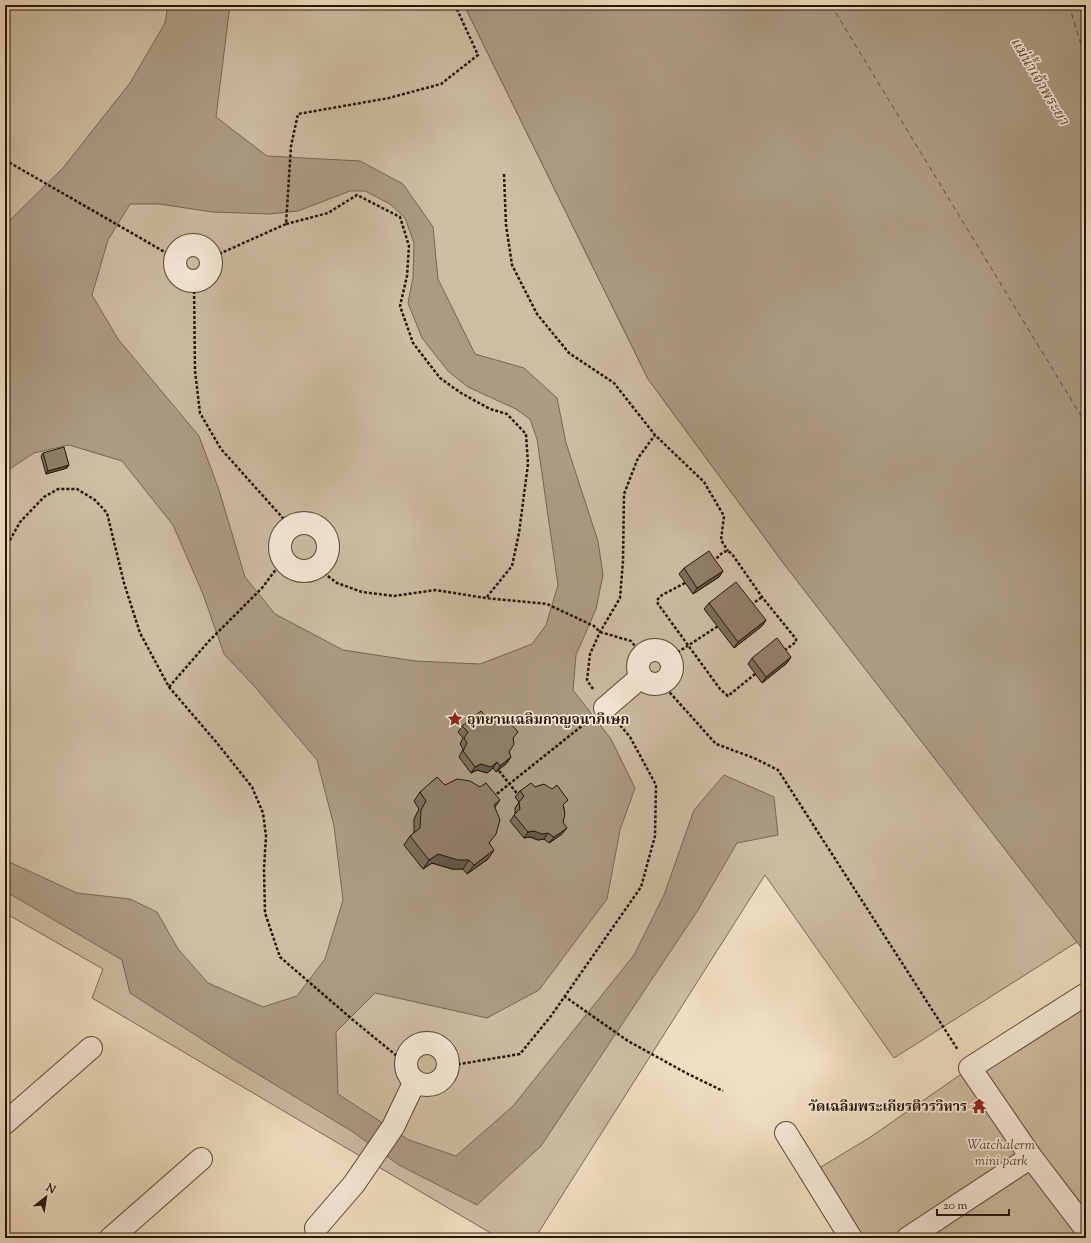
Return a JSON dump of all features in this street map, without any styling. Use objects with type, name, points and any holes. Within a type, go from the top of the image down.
[{"type":"street","points":[[189,245],[196,245],[203,248],[208,252],[210,258],[211,264],[206,276],[194,281],[188,281],[180,276],[174,264],[178,252],[183,247],[189,245]]},
{"type":"street","points":[[298,523],[307,523],[315,525],[322,530],[328,547],[323,562],[316,567],[305,571],[297,570],[283,560],[280,553],[280,539],[290,526],[298,523]]},
{"type":"street","points":[[655,649],[661,650],[670,658],[672,663],[671,674],[668,679],[662,683],[656,684],[650,683],[641,677],[638,671],[638,666],[642,655],[649,650],[655,649]]},
{"type":"street","points":[[605,708],[641,677]]},
{"type":"street","points":[[1086,994],[970,1068],[1031,1157],[1086,1229]]},
{"type":"street","points":[[426,1043],[434,1044],[444,1052],[447,1058],[448,1066],[446,1073],[441,1079],[428,1085],[415,1082],[406,1070],[405,1062],[412,1048],[418,1044],[426,1043]]},
{"type":"street","points":[[5,1123],[91,1048]]},
{"type":"street","points":[[316,1228],[354,1184],[393,1127],[415,1082]]},
{"type":"street","points":[[786,1133],[851,1238]]},
{"type":"street","points":[[908,1238],[1031,1157]]},
{"type":"street","points":[[111,1238],[200,1159]]},
{"type":"path","points":[[286,224],[285,216],[291,146],[298,114],[389,98],[441,84],[478,55],[455,5]]},
{"type":"path","points":[[5,160],[175,258]]},
{"type":"path","points":[[504,174],[506,225],[512,265],[537,314],[569,353],[614,383],[655,435],[704,482],[724,516],[721,540],[762,597],[796,639],[794,644],[780,654]]},
{"type":"path","points":[[210,258],[286,224],[328,213],[357,195],[400,217],[409,246],[407,276],[400,306],[413,343],[440,378],[460,393],[490,409],[506,414],[526,434],[528,464],[519,533],[512,566],[486,598]]},
{"type":"path","points":[[194,281],[195,371],[200,413],[221,449],[290,526]]},
{"type":"path","points":[[448,1066],[520,1054],[551,1016],[641,887],[655,836],[656,785],[630,737],[605,708],[588,680],[590,654],[600,632],[620,598],[623,561],[624,494],[638,458],[655,435]]},
{"type":"path","points":[[5,549],[20,522],[44,497],[58,489],[77,489],[96,500],[108,513],[124,583],[140,633],[169,687],[218,743],[252,787],[262,813],[266,836],[264,869],[265,913],[280,957],[353,1020],[405,1062]]},
{"type":"path","points":[[710,565],[723,552],[728,551]]},
{"type":"path","points":[[169,687],[209,642],[262,588],[283,560]]},
{"type":"path","points":[[316,567],[337,584],[362,592],[394,596],[435,590],[486,598],[547,604],[594,626],[600,632],[631,641],[642,655]]},
{"type":"path","points":[[685,582],[662,595],[657,600],[658,604],[720,689],[728,696],[755,674]]},
{"type":"path","points":[[747,607],[762,597]]},
{"type":"path","points":[[670,658],[718,626]]},
{"type":"path","points":[[662,683],[716,744],[754,758],[778,770],[970,1068]]},
{"type":"path","points":[[492,798],[605,708]]},
{"type":"path","points":[[493,763],[524,802]]},
{"type":"path","points":[[564,996],[628,1041],[688,1074],[723,1091]]},
{"type":"green space","name":"อุทยานเฉลิมกาญจนาภิเษก","points":[[5,5],[464,5],[648,379],[784,564],[1077,942],[894,1058],[765,875],[535,1238],[499,1238],[92,998],[103,969],[5,913]]},
{"type":"green space","name":"Watchalerm mini park","points":[[1086,994],[1086,1238],[851,1238],[811,1173],[869,1138],[970,1068]]},
{"type":"water","points":[[168,5],[230,5],[216,117],[267,156],[360,161],[403,184],[433,227],[438,279],[475,354],[524,368],[557,398],[566,443],[598,541],[603,575],[596,609],[576,655],[573,690],[611,739],[635,788],[620,830],[607,899],[539,990],[487,1018],[375,993],[336,1032],[338,1094],[409,1140],[456,1156],[513,1106],[634,955],[664,895],[694,810],[724,775],[774,797],[778,835],[737,843],[698,910],[541,1146],[477,1205],[399,1165],[353,1132],[228,1056],[130,993],[122,960],[5,891],[5,860],[77,893],[130,899],[157,912],[178,949],[208,983],[263,1007],[297,996],[325,959],[343,900],[334,826],[317,760],[254,686],[224,654],[203,594],[173,525],[122,461],[69,445],[34,453],[5,472],[5,219],[10,220],[63,168],[130,83],[165,23]],"holes":[[[350,191],[365,191],[390,204],[405,218],[414,243],[413,277],[408,303],[422,338],[448,371],[468,387],[516,409],[530,419],[537,439],[558,585],[546,625],[532,644],[480,664],[415,661],[343,650],[275,614],[245,577],[219,490],[199,436],[118,339],[92,295],[108,240],[130,204],[160,204],[212,212],[269,214],[298,211]]]},
{"type":"water","name":"แม่น้ำเจ้าพระยา","points":[[464,5],[1086,5],[1086,954],[784,564],[648,379]]},
{"type":"building","points":[[64,447],[69,465],[48,471],[43,453]]},
{"type":"building","points":[[709,551],[723,571],[697,588],[684,568]]},
{"type":"building","points":[[736,582],[766,620],[738,642],[709,603]]},
{"type":"building","points":[[777,638],[791,657],[766,677],[752,658]]},
{"type":"building","points":[[481,711],[487,719],[492,716],[499,721],[505,717],[518,732],[513,738],[514,744],[509,752],[511,757],[500,766],[497,762],[491,767],[481,764],[475,767],[463,751],[467,743],[464,738],[468,732],[462,726]]},
{"type":"building","points":[[437,777],[445,785],[457,779],[470,781],[480,787],[486,783],[500,800],[494,805],[500,820],[496,834],[489,843],[494,850],[474,865],[469,860],[458,860],[438,854],[429,860],[410,836],[420,828],[421,810],[426,801],[420,792]]},
{"type":"building","points":[[531,783],[535,787],[544,784],[552,789],[557,785],[568,800],[563,805],[565,814],[563,822],[567,828],[554,837],[548,833],[542,834],[534,831],[528,832],[514,815],[520,809],[519,802],[524,796],[520,791]]},
{"type":"ferry route","points":[[831,5],[1086,424]]},
{"type":"ferry route","points":[[1069,5],[1086,61]]},
{"type":"place","name":"อุทยานเฉลิมกาญจนาภิเษก","points":[[455,719]]},
{"type":"place","name":"วัดเฉลิมพระเกียรติวรวิหาร","points":[[979,1106]]}]
